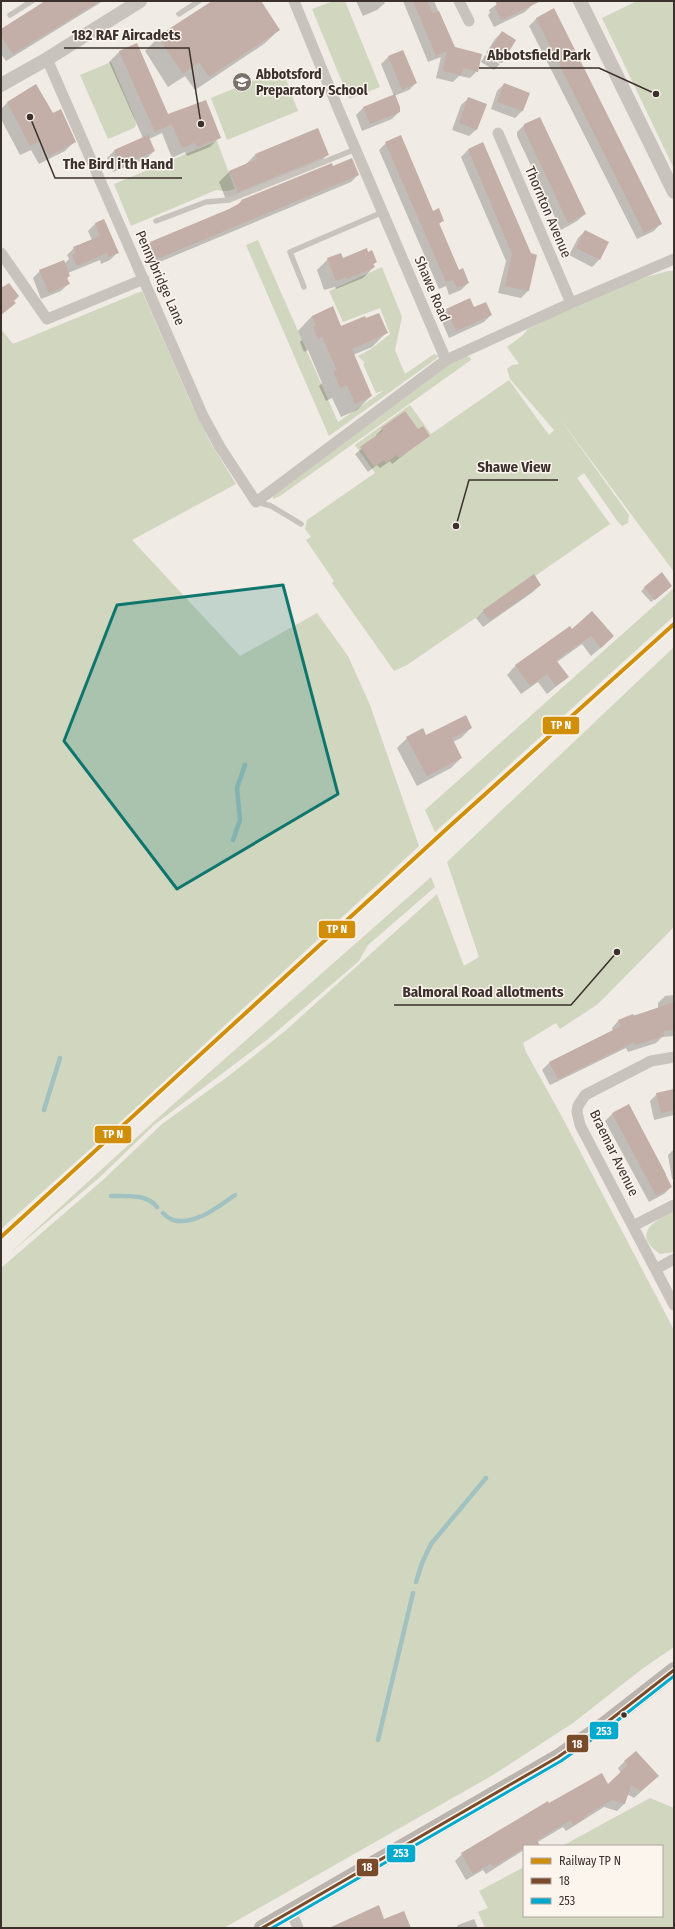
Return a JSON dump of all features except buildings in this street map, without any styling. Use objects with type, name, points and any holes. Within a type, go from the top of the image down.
[{"type":"main road","points":[[262,1928],[558,1757],[601,1727],[674,1670]]},
{"type":"street","name":"Shawe Road","points":[[294,1],[446,360]]},
{"type":"street","points":[[459,1],[469,21]]},
{"type":"street","points":[[580,1],[674,192]]},
{"type":"street","points":[[1,85],[47,59],[133,3]]},
{"type":"street","name":"Pennybridge Lane","points":[[47,59],[212,432],[256,502]]},
{"type":"street","name":"Thornton Avenue","points":[[498,133],[571,303]]},
{"type":"street","points":[[1,253],[46,319],[144,279]]},
{"type":"street","points":[[256,502],[446,360],[571,303],[674,259]]},
{"type":"street","name":"Braemar Avenue","points":[[674,1058],[657,1059],[644,1064],[591,1091],[585,1095],[578,1106],[577,1112],[580,1125],[674,1305]]},
{"type":"street","points":[[633,1226],[674,1205]]},
{"type":"street","points":[[656,1269],[674,1259]]},
{"type":"street","points":[[291,1911],[298,1928]]},
{"type":"lane","points":[[10,15],[32,1]]},
{"type":"lane","points":[[179,14],[199,1]]},
{"type":"lane","points":[[156,221],[206,202],[229,200],[356,149]]},
{"type":"lane","points":[[304,287],[290,252],[383,212]]},
{"type":"lane","points":[[256,502],[271,506],[301,524]]},
{"type":"highlighted area","points":[[283,585],[338,794],[177,889],[64,741],[117,605]]},
{"type":"green space","points":[[333,1],[345,1],[380,87],[349,99],[312,9]]},
{"type":"green space","points":[[637,1],[674,1],[674,169],[602,18]]},
{"type":"green space","points":[[111,62],[134,116],[136,125],[134,128],[108,139],[80,75]]},
{"type":"green space","points":[[282,69],[298,111],[227,140],[211,98]]},
{"type":"green space","points":[[217,141],[235,189],[227,191],[216,190],[131,226],[114,184]]},
{"type":"green space","points":[[258,240],[338,422],[383,391],[376,393],[363,364],[365,363],[358,356],[371,349],[390,334],[380,308],[343,322],[329,291],[382,267],[402,317],[395,350],[405,374],[434,354],[440,356],[329,436],[246,245]]},
{"type":"green space","points":[[668,271],[674,271],[674,572],[558,416],[629,515],[628,523],[622,526],[618,522],[584,473],[577,478],[610,524],[535,576],[541,585],[490,620],[484,612],[407,665],[394,671],[332,583],[334,581],[306,540],[311,537],[305,529],[307,520],[375,473],[355,445],[410,405],[431,434],[509,380],[549,435],[554,430],[510,379],[507,369],[512,365],[519,364],[507,347],[522,336],[528,329],[558,314],[632,281]]},
{"type":"green space","points":[[142,291],[191,403],[209,440],[236,484],[132,540],[240,656],[317,613],[348,656],[370,705],[419,846],[117,1125],[1,1229],[1,329],[13,344]]},
{"type":"green space","points":[[463,356],[470,357],[471,360],[280,496],[273,499],[273,495],[449,363]]},
{"type":"green space","points":[[674,588],[674,616],[435,832],[425,810]]},
{"type":"green space","points":[[674,647],[674,927],[598,1004],[560,1029],[556,1023],[523,1043],[526,1052],[561,1115],[674,1330],[674,1647],[642,1669],[573,1723],[493,1775],[224,1928],[1,1928],[1,1268],[104,1179],[162,1124],[230,1075],[285,1031],[437,894],[464,966],[479,957],[447,862]]},
{"type":"green space","points":[[431,877],[435,887],[368,945],[359,961],[268,1039],[154,1125],[100,1177],[9,1254],[160,1116]]},
{"type":"green space","points":[[674,1211],[674,1252],[660,1254],[651,1247],[647,1240],[646,1234],[653,1224],[659,1219]]},
{"type":"green space","points":[[650,1798],[674,1808],[674,1928],[485,1928],[478,1912],[488,1908],[479,1891],[523,1868],[523,1917],[663,1917],[663,1845],[564,1845]]},
{"type":"waterway","points":[[233,840],[240,820],[237,788],[245,765]]},
{"type":"waterway","points":[[44,1110],[60,1058]]},
{"type":"waterway","points":[[163,1213],[173,1220],[190,1220],[206,1214],[235,1195]]},
{"type":"waterway","points":[[111,1196],[130,1196],[142,1198],[148,1200],[157,1207]]},
{"type":"waterway","points":[[416,1582],[422,1563],[431,1544],[486,1478]]},
{"type":"waterway","points":[[378,1740],[413,1593]]},
{"type":"transit line","points":[[1,1237],[452,824],[674,624]]},
{"type":"transit line","name":"18","points":[[262,1928],[558,1757],[601,1727],[674,1670]]},
{"type":"transit line","name":"253","points":[[272,1928],[561,1761],[604,1731],[674,1676]]},
{"type":"place","name":"Abbotsford Preparatory School","points":[[242,82]]},
{"type":"place","name":"Abbotsfield Park","points":[[656,94]]},
{"type":"place","name":"The Bird i'th Hand","points":[[30,117]]},
{"type":"place","name":"182 RAF Aircadets","points":[[201,124]]},
{"type":"place","name":"Shawe View","points":[[456,526]]},
{"type":"place","name":"Balmoral Road allotments","points":[[617,952]]}]
